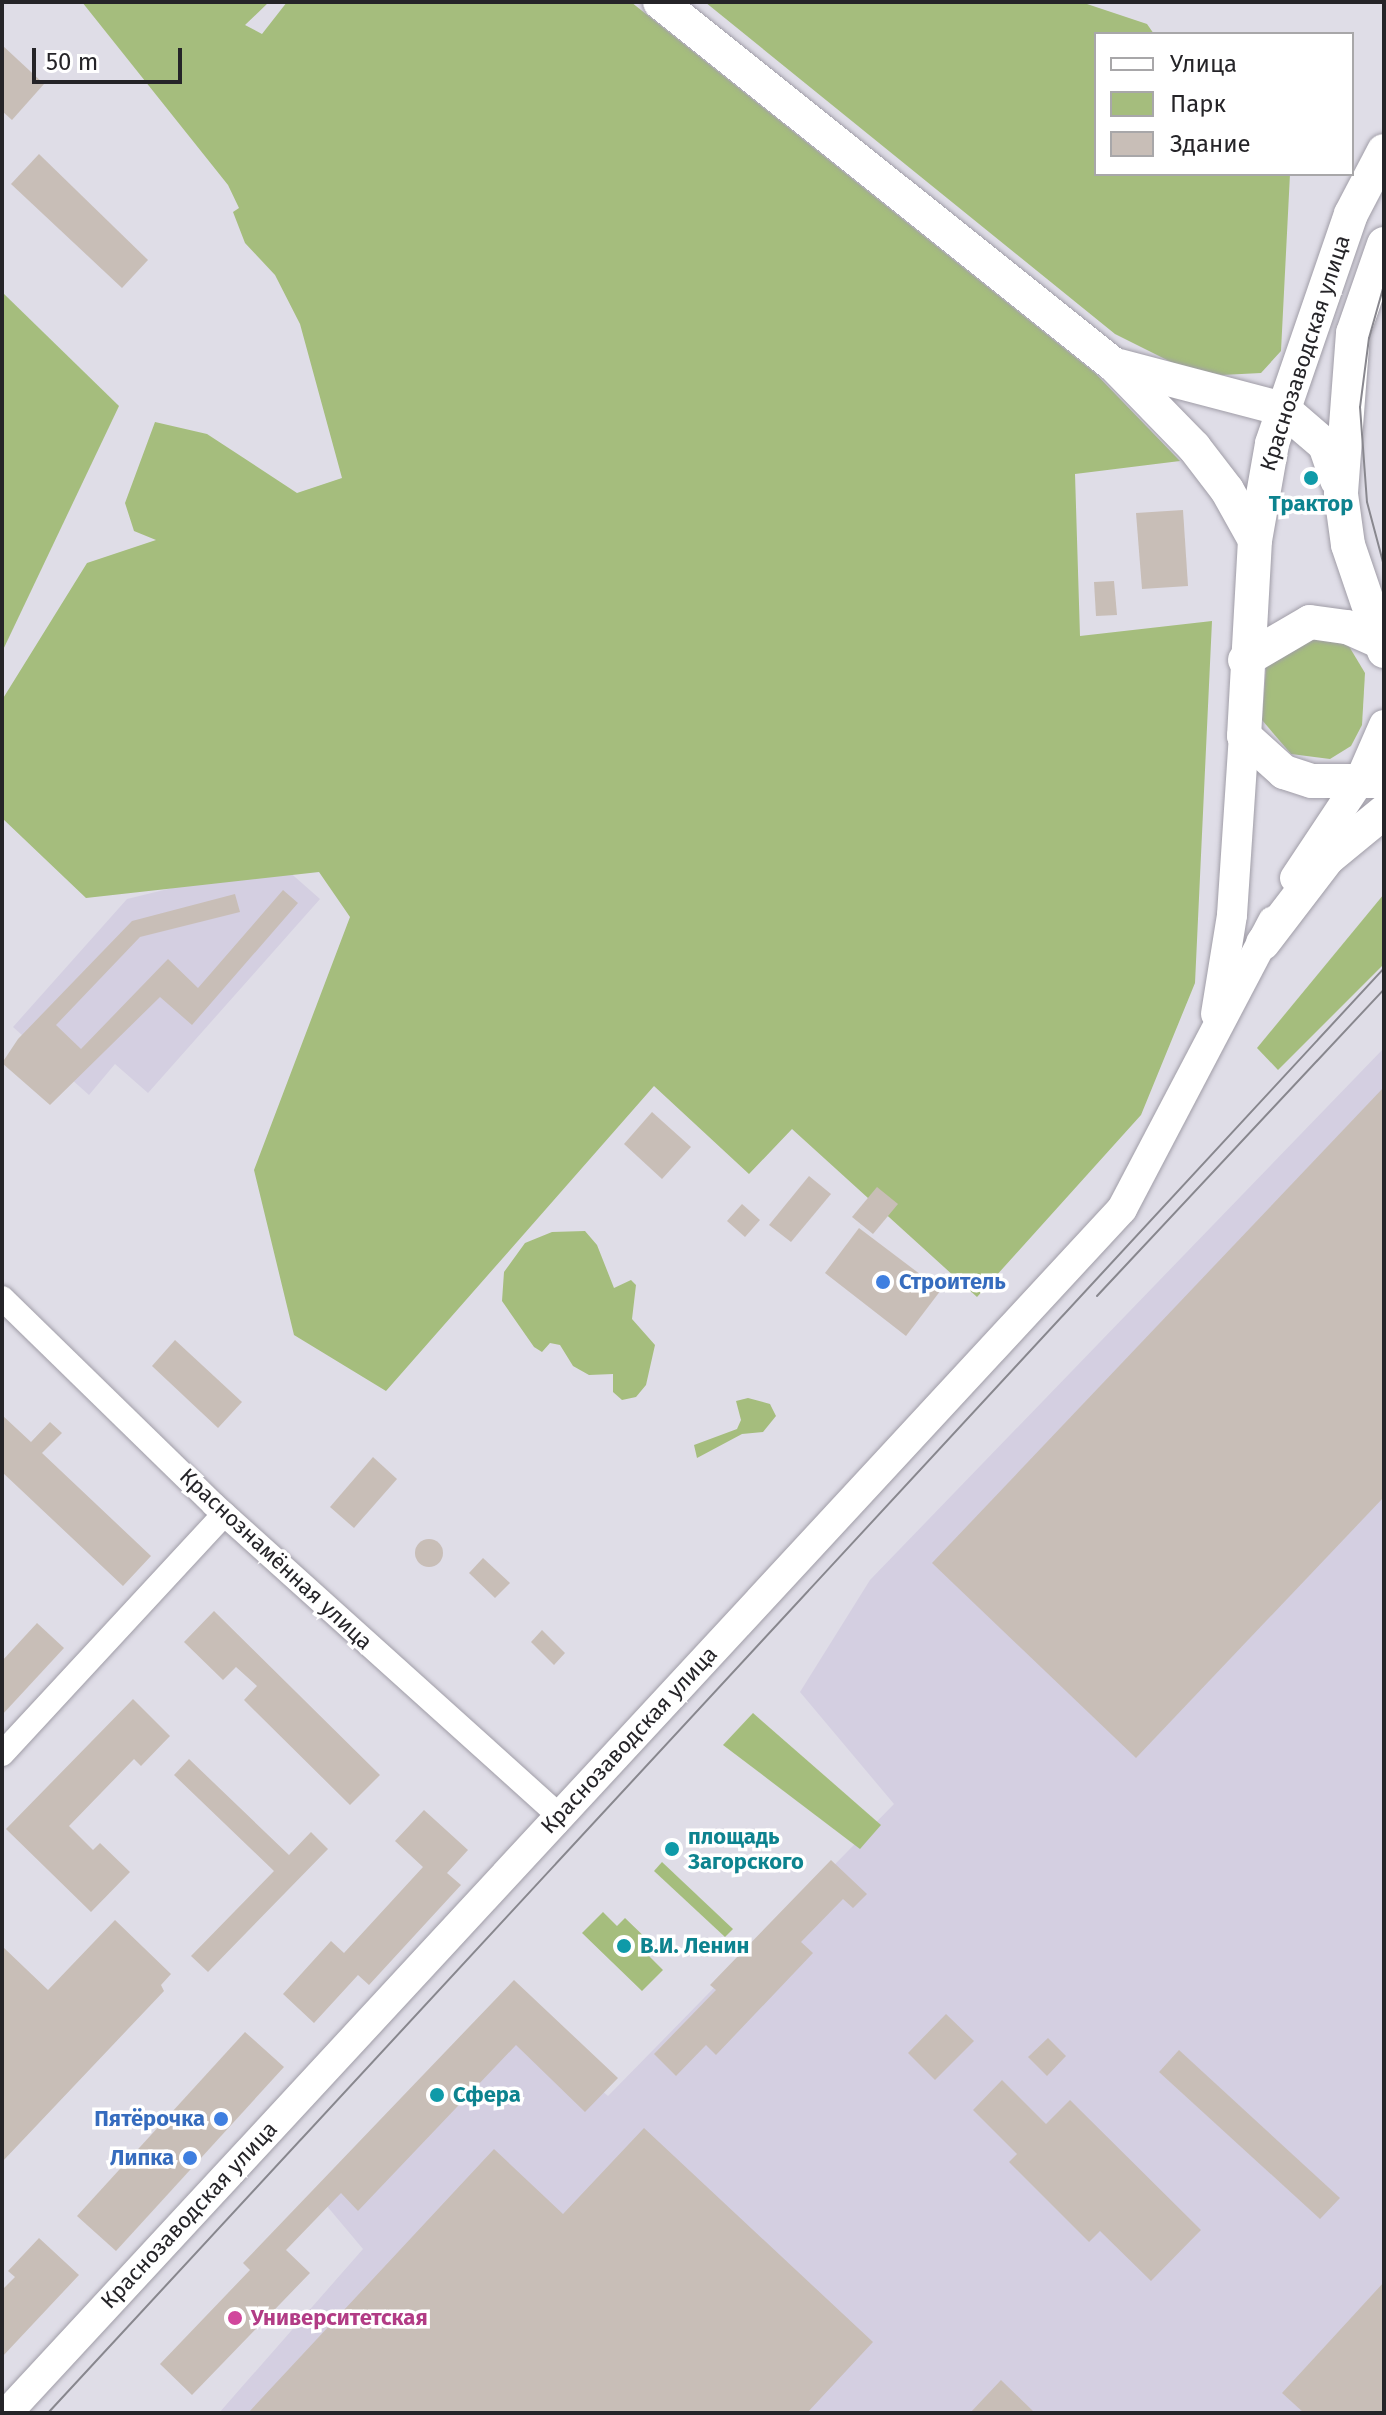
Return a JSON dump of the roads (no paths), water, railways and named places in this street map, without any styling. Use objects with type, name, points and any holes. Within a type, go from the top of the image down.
[{"type":"main road","points":[[660,2],[1114,365],[1194,447],[1255,540]]},
{"type":"main road","name":"Краснозаводская улица","points":[[1244,736],[1245,660],[1255,540],[1283,409],[1346,227],[1384,151]]},
{"type":"main road","name":"Краснозаводская улица","points":[[1381,646],[1348,545],[1341,494],[1353,333],[1384,244]]},
{"type":"main road","points":[[1114,365],[1283,409],[1325,445],[1341,494]]},
{"type":"main road","points":[[1245,660],[1310,622],[1347,627],[1381,646]]},
{"type":"main road","points":[[1244,736],[1284,772],[1312,781],[1372,780]]},
{"type":"main road","points":[[1263,943],[1328,858],[1384,812]]},
{"type":"street","name":"Краснозаводская улица","points":[[7,2413],[557,1814],[913,1441],[1122,1209],[1263,943],[1289,887],[1372,780],[1384,725]]},
{"type":"street","points":[[1212,1039],[1232,915],[1244,736]]},
{"type":"street","name":"Краснознамённая улица","points":[[2,1298],[224,1514],[557,1814]]},
{"type":"street","points":[[2,1754],[224,1514]]},
{"type":"tram line","points":[[1384,285],[1369,338],[1360,407],[1367,502],[1384,566]]},
{"type":"tram line","points":[[48,2413],[1384,968]]},
{"type":"tram line","points":[[1097,1296],[1384,989]]},
{"type":"place","name":"Трактор","points":[[1311,478]]},
{"type":"place","name":"Строитель","points":[[883,1282]]},
{"type":"place","name":"площадь Загорского","points":[[672,1849]]},
{"type":"place","name":"В.И. Ленин","points":[[624,1946]]},
{"type":"place","name":"Сфера","points":[[437,2095]]},
{"type":"place","name":"Пятёрочка","points":[[221,2119]]},
{"type":"place","name":"Липка","points":[[190,2158]]},
{"type":"place","name":"Университетская","points":[[235,2318]]}]
